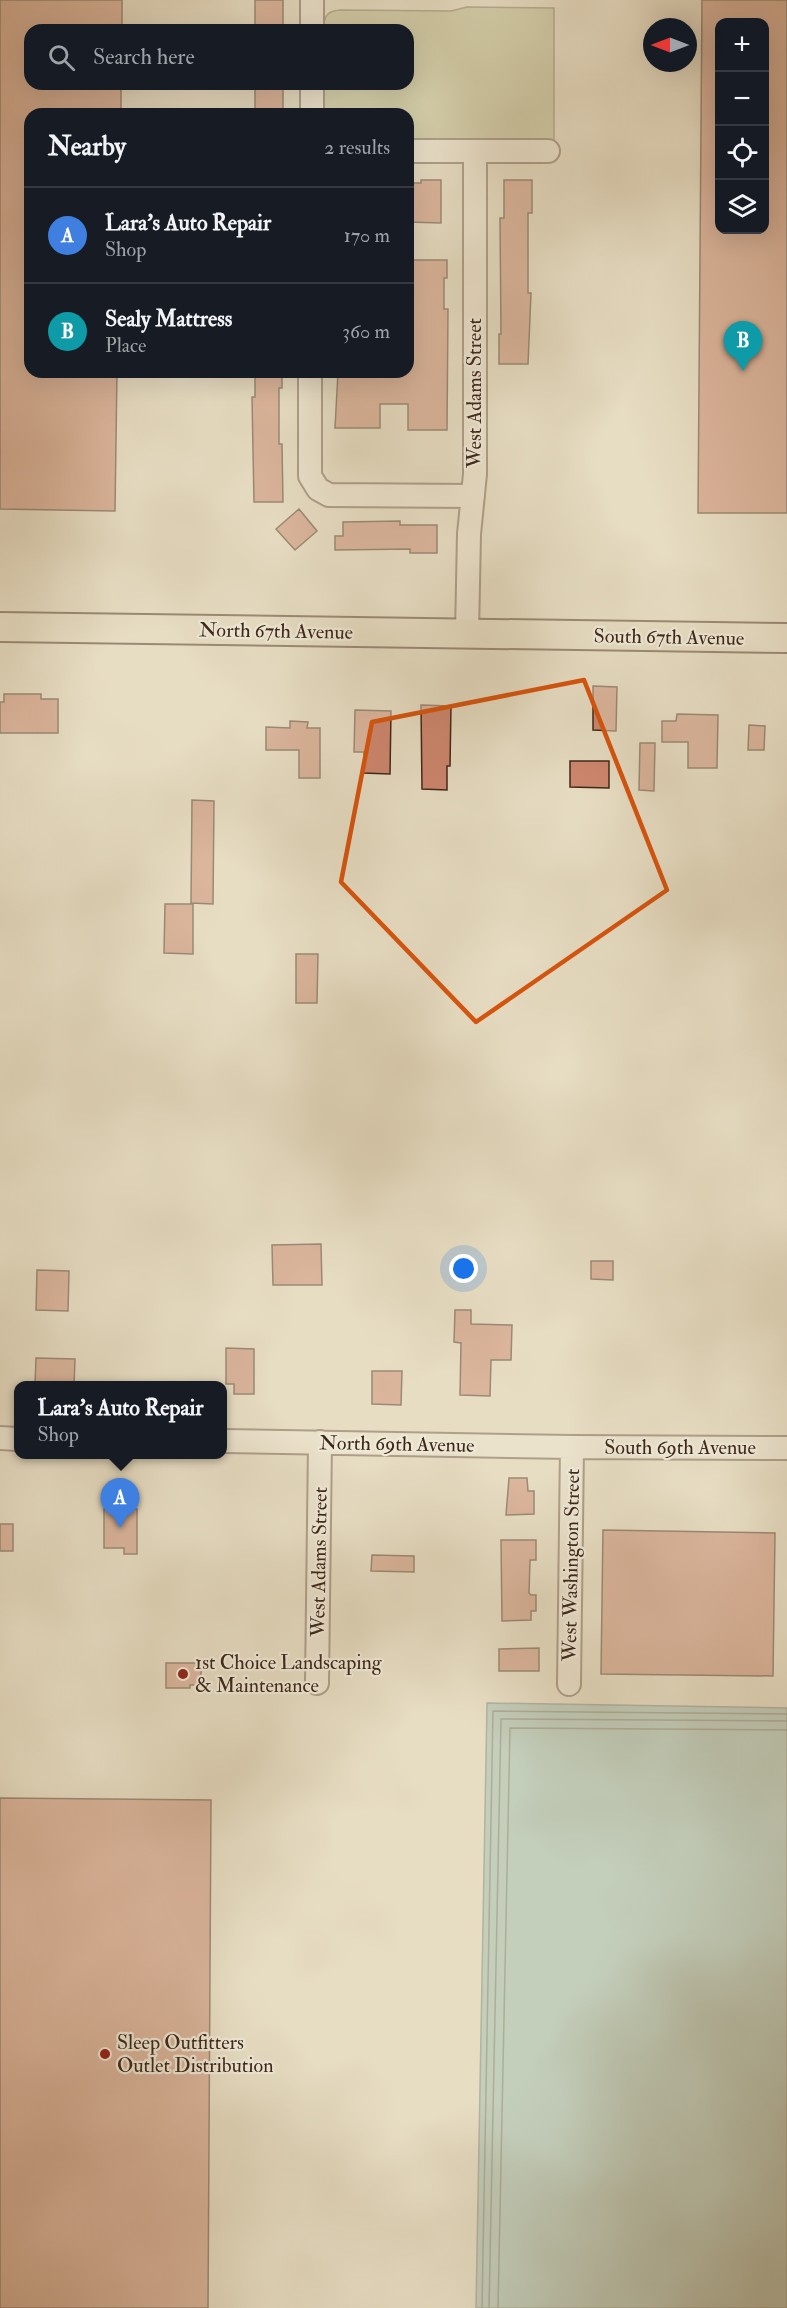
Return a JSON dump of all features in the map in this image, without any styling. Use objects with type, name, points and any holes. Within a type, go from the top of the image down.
[{"type":"main road","name":"North 67th Avenue","points":[[0,627],[551,635]]},
{"type":"main road","name":"South 67th Avenue","points":[[551,635],[787,638]]},
{"type":"street","points":[[312,0],[312,24]]},
{"type":"street","points":[[312,90],[312,108]]},
{"type":"street","points":[[414,152],[548,151]]},
{"type":"street","name":"West Adams Street","points":[[467,634],[469,534],[473,496],[475,152]]},
{"type":"street","points":[[310,378],[310,476],[318,489],[329,495],[473,496]]},
{"type":"street","name":"North 69th Avenue","points":[[227,1441],[572,1447]]},
{"type":"street","name":"West Adams Street","points":[[317,1683],[320,1442]]},
{"type":"street","name":"South 69th Avenue","points":[[572,1447],[787,1448]]},
{"type":"street","name":"West Washington Street","points":[[569,1684],[572,1447]]},
{"type":"highlighted area","points":[[584,680],[667,890],[476,1022],[341,882],[372,722]]},
{"type":"green space","points":[[467,7],[554,8],[554,142],[414,141],[414,108],[322,108],[322,90],[414,90],[414,24],[324,24],[329,13],[340,10],[451,11]]},
{"type":"water","points":[[487,1703],[787,1708],[787,2308],[476,2308]]},
{"type":"building","points":[[0,0],[122,0],[122,24],[24,24],[24,90],[121,90],[121,108],[24,108],[24,378],[117,378],[115,511],[0,509]]},
{"type":"building","points":[[255,0],[283,0],[283,24],[255,24]]},
{"type":"building","points":[[702,0],[787,0],[787,513],[698,513]]},
{"type":"building","points":[[255,90],[283,90],[283,108],[255,108]]},
{"type":"building","points":[[421,180],[441,180],[441,223],[414,222],[414,183],[421,183]]},
{"type":"building","points":[[504,180],[532,180],[532,213],[528,213],[528,293],[531,293],[528,364],[499,364],[500,218],[504,218]]},
{"type":"building","points":[[414,260],[447,260],[447,278],[444,278],[444,309],[448,309],[447,430],[408,430],[408,404],[380,404],[380,428],[335,428],[338,378],[414,378]]},
{"type":"building","points":[[255,378],[282,378],[282,388],[279,388],[279,444],[282,444],[283,502],[254,502],[252,397],[255,397]]},
{"type":"building","points":[[299,509],[317,531],[295,550],[276,529]]},
{"type":"building","points":[[400,521],[400,525],[437,525],[437,553],[410,553],[410,549],[335,550],[335,536],[343,536],[343,522]]},
{"type":"building","points":[[593,686],[617,687],[616,731],[593,730]]},
{"type":"building","points":[[4,694],[41,694],[41,699],[58,699],[58,733],[0,733],[0,702],[4,702]]},
{"type":"building","points":[[421,705],[451,706],[450,766],[447,766],[447,790],[422,789]]},
{"type":"building","points":[[355,710],[391,711],[390,774],[363,773],[364,752],[354,752]]},
{"type":"building","points":[[677,714],[718,715],[717,768],[688,768],[688,742],[662,742],[662,721],[676,721]]},
{"type":"building","points":[[290,721],[308,722],[307,728],[320,728],[320,778],[299,778],[299,750],[266,750],[266,727],[290,728]]},
{"type":"building","points":[[749,725],[765,726],[764,750],[748,750]]},
{"type":"building","points":[[640,743],[655,743],[654,791],[639,790]]},
{"type":"building","points":[[570,761],[609,761],[609,788],[570,787]]},
{"type":"building","points":[[192,800],[214,801],[213,904],[191,903]]},
{"type":"building","points":[[165,904],[193,904],[193,954],[164,953]]},
{"type":"building","points":[[296,954],[318,954],[317,1003],[296,1003]]},
{"type":"building","points":[[321,1244],[322,1285],[273,1285],[272,1245]]},
{"type":"building","points":[[591,1261],[613,1261],[613,1280],[591,1279]]},
{"type":"building","points":[[37,1270],[69,1271],[68,1311],[36,1310]]},
{"type":"building","points":[[455,1310],[471,1310],[471,1324],[512,1325],[511,1360],[491,1360],[490,1396],[460,1395],[461,1343],[454,1342]]},
{"type":"building","points":[[226,1348],[254,1349],[254,1394],[234,1394],[234,1384],[227,1384]]},
{"type":"building","points":[[36,1358],[75,1359],[74,1381],[35,1381]]},
{"type":"building","points":[[372,1371],[402,1371],[401,1405],[372,1404]]},
{"type":"building","points":[[509,1478],[527,1478],[528,1491],[534,1491],[534,1514],[506,1515]]},
{"type":"building","points":[[104,1509],[137,1509],[137,1554],[124,1554],[124,1548],[104,1548]]},
{"type":"building","points":[[0,1524],[13,1524],[13,1551],[0,1551]]},
{"type":"building","points":[[603,1530],[775,1533],[773,1676],[601,1674]]},
{"type":"building","points":[[501,1540],[536,1540],[536,1560],[530,1560],[529,1593],[536,1595],[536,1611],[531,1611],[531,1620],[502,1621]]},
{"type":"building","points":[[372,1555],[414,1556],[414,1572],[371,1571]]},
{"type":"building","points":[[539,1648],[539,1671],[499,1671],[499,1649]]},
{"type":"building","name":"1st Choice Landscaping & Maintenance","points":[[166,1663],[201,1663],[201,1685],[190,1685],[190,1688],[166,1688]]},
{"type":"building","name":"Sleep Outfitters Outlet Distribution","points":[[0,1798],[211,1800],[208,2308],[0,2308]]},
{"type":"place","name":"Sealy Mattress","points":[[743,371]]},
{"type":"place","name":"Lara's Auto Repair","points":[[120,1528]]},
{"type":"place","name":"1st Choice Landscaping & Maintenance","points":[[183,1674]]},
{"type":"place","name":"Sleep Outfitters Outlet Distribution","points":[[105,2054]]}]
